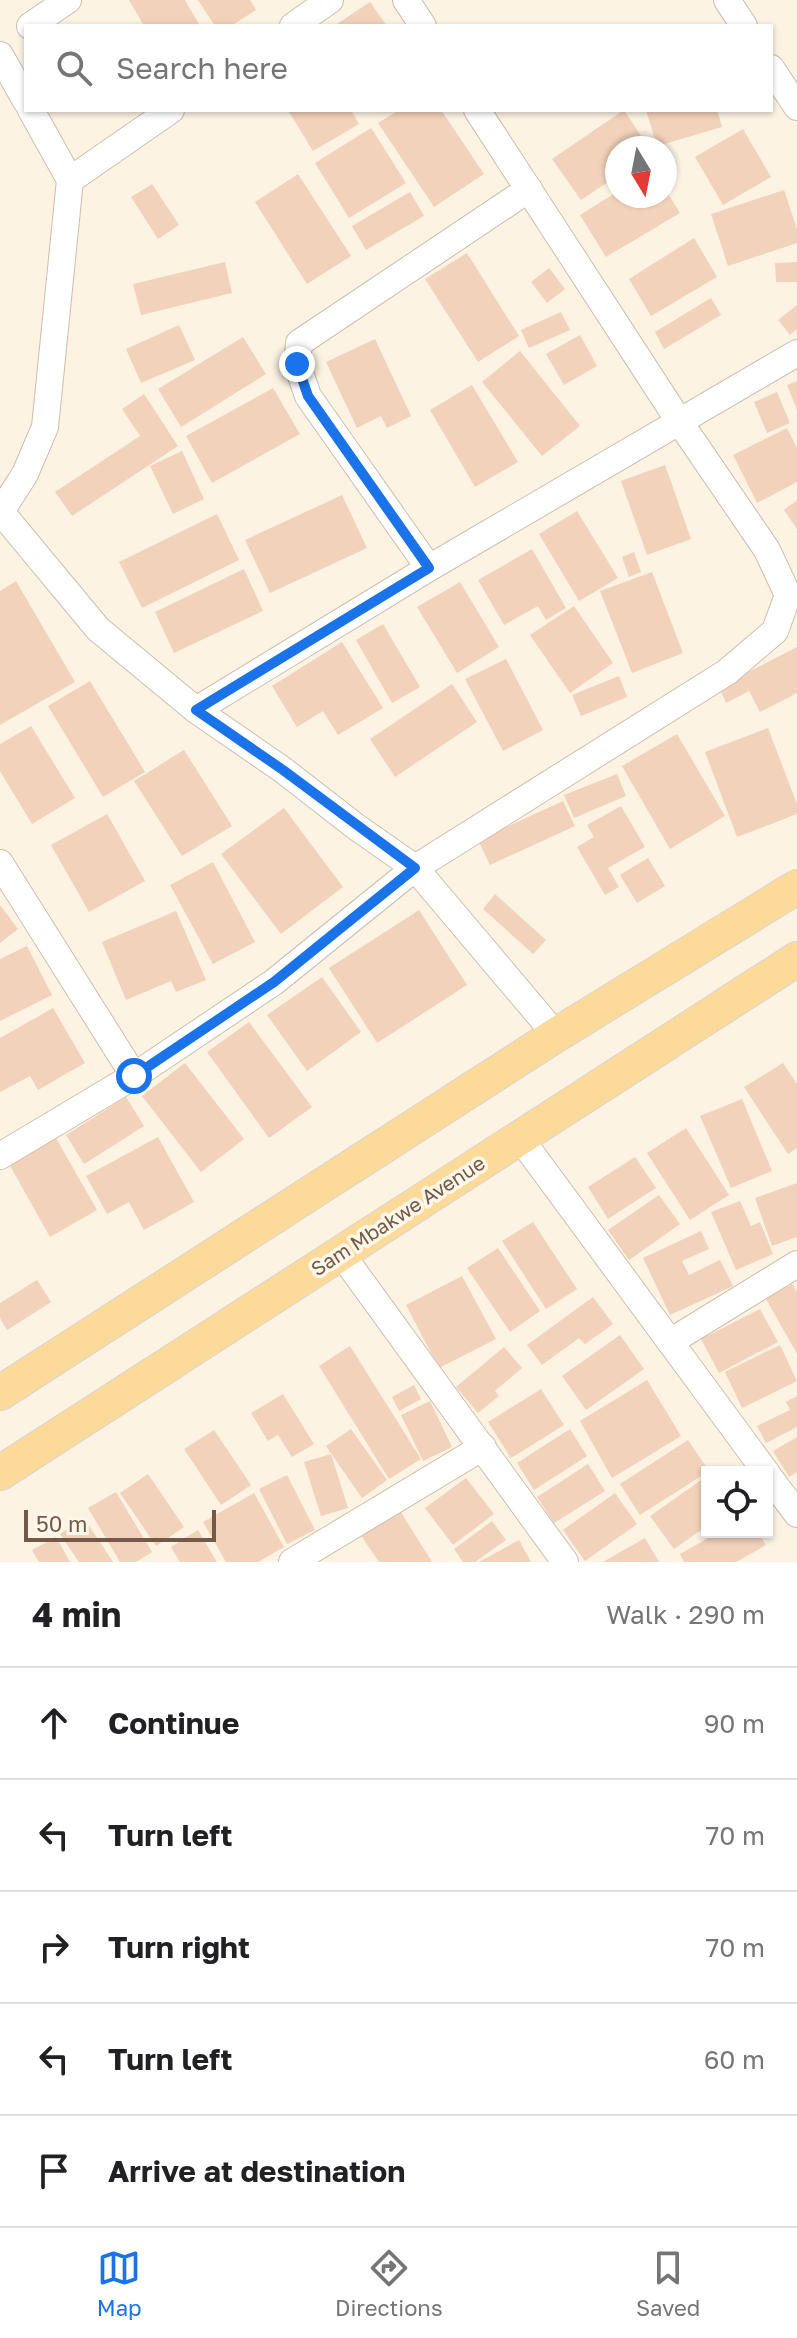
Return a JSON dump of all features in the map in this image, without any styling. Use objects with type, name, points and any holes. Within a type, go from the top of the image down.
[{"type":"main road","points":[[0,1393],[556,1035],[797,887]]},
{"type":"main road","name":"Sam Mbakwe Avenue","points":[[0,1473],[797,959]]},
{"type":"street","points":[[32,24],[68,0]]},
{"type":"street","points":[[296,24],[330,0]]},
{"type":"street","points":[[406,0],[422,24]]},
{"type":"street","points":[[727,0],[743,24]]},
{"type":"street","points":[[0,47],[24,30]]},
{"type":"street","points":[[0,55],[24,97]]},
{"type":"street","points":[[773,71],[797,107]]},
{"type":"street","points":[[32,112],[70,180],[45,427],[25,474],[0,512],[98,629],[196,710],[415,868],[556,1035]]},
{"type":"street","points":[[70,180],[168,112]]},
{"type":"street","points":[[0,1156],[134,1076],[274,982],[415,868],[727,672],[775,631],[788,595],[767,550],[679,421],[478,112]]},
{"type":"street","points":[[429,568],[308,396],[297,364],[299,343],[529,189]]},
{"type":"street","points":[[196,710],[429,568],[797,353]]},
{"type":"street","points":[[0,863],[134,1076]]},
{"type":"street","points":[[520,1138],[761,1466]]},
{"type":"street","points":[[340,1252],[565,1562]]},
{"type":"street","points":[[670,1342],[797,1264]]},
{"type":"street","points":[[292,1562],[483,1447]]},
{"type":"street","points":[[773,1481],[794,1505]]},
{"type":"building","points":[[129,0],[185,0],[199,24],[143,24]]},
{"type":"building","points":[[198,0],[250,0],[256,10],[234,24],[214,24]]},
{"type":"building","points":[[370,2],[386,24],[337,24]]},
{"type":"building","points":[[289,112],[352,112],[359,124],[313,151]]},
{"type":"building","points":[[396,112],[442,112],[484,174],[434,207],[378,123]]},
{"type":"building","points":[[625,112],[641,136],[605,136],[605,184],[581,200],[552,159]]},
{"type":"building","points":[[647,112],[718,112],[722,127],[677,140],[677,136],[654,136]]},
{"type":"building","points":[[371,128],[406,183],[349,218],[315,163]]},
{"type":"building","points":[[743,129],[771,177],[723,205],[695,157]]},
{"type":"building","points":[[298,174],[351,256],[307,284],[255,202]]},
{"type":"building","points":[[152,184],[179,225],[158,239],[131,197]]},
{"type":"building","points":[[784,190],[797,229],[797,243],[728,266],[711,214]]},
{"type":"building","points":[[410,192],[424,216],[366,250],[352,226]]},
{"type":"building","points":[[605,199],[605,208],[677,208],[680,213],[606,257],[580,215]]},
{"type":"building","points":[[694,238],[717,277],[651,316],[629,279]]},
{"type":"building","points":[[467,253],[519,336],[478,362],[425,279]]},
{"type":"building","points":[[225,262],[232,293],[141,315],[133,284]]},
{"type":"building","points":[[797,262],[797,282],[776,282],[775,263]]},
{"type":"building","points":[[549,268],[565,289],[547,303],[531,282]]},
{"type":"building","points":[[711,298],[721,315],[664,349],[655,332]]},
{"type":"building","points":[[797,305],[797,329],[790,335],[778,320]]},
{"type":"building","points":[[561,312],[570,330],[529,348],[521,330]]},
{"type":"building","points":[[179,325],[195,360],[141,383],[126,349]]},
{"type":"building","points":[[580,335],[597,366],[564,385],[546,354]]},
{"type":"building","points":[[243,337],[266,374],[181,427],[158,389]]},
{"type":"building","points":[[375,339],[411,416],[387,428],[381,416],[357,428],[326,362]]},
{"type":"building","points":[[520,351],[580,426],[542,456],[482,382]]},
{"type":"building","points":[[797,381],[797,410],[787,385]]},
{"type":"building","points":[[472,385],[518,462],[475,487],[430,410]]},
{"type":"building","points":[[273,388],[300,434],[212,483],[186,436]]},
{"type":"building","points":[[777,392],[790,423],[767,433],[754,402]]},
{"type":"building","points":[[144,394],[178,446],[72,516],[55,492],[140,436],[122,409]]},
{"type":"building","points":[[787,428],[797,448],[797,482],[757,503],[733,455]]},
{"type":"building","points":[[182,451],[204,499],[173,514],[150,466]]},
{"type":"building","points":[[665,465],[691,539],[647,555],[621,481]]},
{"type":"building","points":[[342,495],[367,548],[270,593],[245,540]]},
{"type":"building","points":[[797,500],[797,529],[784,510]]},
{"type":"building","points":[[577,511],[618,578],[579,601],[539,534]]},
{"type":"building","points":[[217,514],[239,560],[142,608],[119,562]]},
{"type":"building","points":[[532,549],[566,608],[546,620],[538,606],[504,625],[478,580]]},
{"type":"building","points":[[634,552],[641,572],[629,577],[622,557]]},
{"type":"building","points":[[244,569],[263,611],[174,653],[155,612]]},
{"type":"building","points":[[652,572],[683,653],[632,673],[600,591]]},
{"type":"building","points":[[16,581],[75,682],[0,725],[0,591]]},
{"type":"building","points":[[460,582],[499,647],[457,673],[417,607]]},
{"type":"building","points":[[574,606],[613,663],[570,693],[530,635]]},
{"type":"building","points":[[383,624],[420,687],[392,703],[356,640]]},
{"type":"building","points":[[342,642],[383,708],[338,735],[323,711],[297,727],[272,686]]},
{"type":"building","points":[[797,647],[797,693],[760,712],[749,691],[726,703],[719,687]]},
{"type":"building","points":[[506,659],[543,730],[503,751],[465,679]]},
{"type":"building","points":[[619,676],[627,697],[581,716],[572,695]]},
{"type":"building","points":[[90,681],[145,772],[103,797],[48,706]]},
{"type":"building","points":[[452,684],[477,722],[395,777],[370,739]]},
{"type":"building","points":[[31,726],[75,798],[32,824],[0,771],[0,744]]},
{"type":"building","points":[[768,728],[797,804],[797,814],[737,837],[705,752]]},
{"type":"building","points":[[677,734],[725,816],[670,849],[622,766]]},
{"type":"building","points":[[184,750],[232,826],[182,856],[134,781]]},
{"type":"building","points":[[617,774],[626,796],[574,818],[564,795]]},
{"type":"building","points":[[563,801],[575,826],[490,865],[478,840]]},
{"type":"building","points":[[621,806],[645,847],[608,868],[619,887],[605,895],[577,847],[594,837],[587,825]]},
{"type":"building","points":[[284,808],[343,887],[281,934],[221,854]]},
{"type":"building","points":[[107,814],[145,881],[89,912],[51,845]]},
{"type":"building","points":[[648,858],[665,886],[637,903],[620,875]]},
{"type":"building","points":[[213,862],[255,942],[213,964],[170,885]]},
{"type":"building","points":[[495,894],[546,940],[533,954],[483,909]]},
{"type":"building","points":[[0,905],[18,929],[0,943]]},
{"type":"building","points":[[419,910],[467,985],[377,1043],[329,968]]},
{"type":"building","points":[[176,911],[206,980],[176,992],[171,981],[126,1000],[102,942]]},
{"type":"building","points":[[27,946],[52,995],[0,1021],[0,959]]},
{"type":"building","points":[[322,977],[361,1032],[307,1071],[267,1015]]},
{"type":"building","points":[[53,1008],[85,1063],[38,1090],[30,1076],[0,1092],[0,1038]]},
{"type":"building","points":[[249,1022],[312,1107],[269,1138],[207,1052]]},
{"type":"building","points":[[185,1063],[244,1139],[201,1172],[142,1096]]},
{"type":"building","points":[[783,1063],[797,1084],[797,1148],[788,1154],[744,1087]]},
{"type":"building","points":[[126,1097],[144,1126],[84,1164],[66,1135]]},
{"type":"building","points":[[742,1099],[772,1171],[731,1188],[700,1116]]},
{"type":"building","points":[[686,1128],[729,1195],[690,1220],[647,1153]]},
{"type":"building","points":[[158,1137],[194,1202],[144,1230],[129,1202],[107,1214],[86,1176]]},
{"type":"building","points":[[56,1138],[97,1210],[50,1237],[9,1164]]},
{"type":"building","points":[[635,1157],[656,1188],[608,1219],[588,1187]]},
{"type":"building","points":[[797,1183],[797,1237],[772,1246],[755,1198]]},
{"type":"building","points":[[659,1195],[680,1224],[629,1260],[608,1230]]},
{"type":"building","points":[[740,1201],[751,1226],[760,1222],[773,1254],[736,1270],[711,1212]]},
{"type":"building","points":[[533,1222],[577,1289],[546,1309],[502,1241]]},
{"type":"building","points":[[701,1231],[709,1249],[682,1261],[689,1275],[720,1260],[733,1286],[670,1315],[643,1258]]},
{"type":"building","points":[[498,1248],[540,1311],[510,1332],[467,1268]]},
{"type":"building","points":[[462,1276],[496,1339],[439,1368],[406,1305]]},
{"type":"building","points":[[37,1280],[51,1302],[7,1330],[0,1318],[0,1303]]},
{"type":"building","points":[[792,1284],[797,1292],[797,1354],[766,1299]]},
{"type":"building","points":[[593,1297],[613,1324],[585,1344],[579,1338],[542,1365],[527,1345]]},
{"type":"building","points":[[760,1309],[778,1342],[719,1373],[701,1339]]},
{"type":"building","points":[[620,1335],[644,1369],[586,1410],[562,1376]]},
{"type":"building","points":[[780,1345],[797,1381],[742,1408],[725,1372]]},
{"type":"building","points":[[350,1346],[421,1459],[389,1479],[319,1366]]},
{"type":"building","points":[[504,1347],[522,1368],[495,1391],[499,1396],[478,1413],[456,1387]]},
{"type":"building","points":[[647,1380],[681,1436],[612,1478],[580,1421]]},
{"type":"building","points":[[414,1385],[421,1399],[399,1411],[392,1397]]},
{"type":"building","points":[[541,1389],[564,1425],[511,1458],[488,1422]]},
{"type":"building","points":[[283,1394],[314,1444],[292,1457],[278,1435],[268,1441],[251,1413]]},
{"type":"building","points":[[797,1396],[797,1427],[766,1443],[757,1426],[790,1410],[786,1402]]},
{"type":"building","points":[[430,1401],[452,1447],[423,1461],[401,1415]]},
{"type":"building","points":[[351,1429],[387,1480],[362,1498],[326,1446]]},
{"type":"building","points":[[570,1429],[587,1456],[534,1490],[517,1463]]},
{"type":"building","points":[[214,1430],[251,1485],[221,1505],[184,1449]]},
{"type":"building","points":[[797,1437],[797,1472],[789,1477],[773,1451]]},
{"type":"building","points":[[688,1440],[706,1466],[701,1466],[701,1476],[640,1515],[620,1484]]},
{"type":"building","points":[[331,1454],[348,1508],[321,1516],[304,1462]]},
{"type":"building","points":[[588,1464],[605,1491],[554,1523],[537,1497]]},
{"type":"building","points":[[148,1474],[184,1527],[156,1546],[120,1493]]},
{"type":"building","points":[[287,1475],[315,1530],[287,1544],[259,1489]]},
{"type":"building","points":[[466,1478],[494,1514],[453,1545],[425,1508]]},
{"type":"building","points":[[701,1480],[701,1530],[674,1549],[650,1516]]},
{"type":"building","points":[[116,1492],[152,1552],[136,1562],[120,1562],[88,1508]]},
{"type":"building","points":[[254,1493],[284,1547],[258,1562],[226,1562],[203,1522]]},
{"type":"building","points":[[615,1493],[637,1524],[585,1561],[563,1530]]},
{"type":"building","points":[[399,1509],[432,1562],[379,1562],[360,1534]]},
{"type":"building","points":[[84,1518],[113,1562],[79,1562],[60,1534]]},
{"type":"building","points":[[492,1521],[506,1540],[475,1562],[463,1562],[454,1549]]},
{"type":"building","points":[[198,1530],[217,1562],[180,1562],[171,1547]]},
{"type":"building","points":[[56,1537],[70,1562],[39,1562],[32,1550]]},
{"type":"building","points":[[645,1538],[659,1562],[603,1562]]},
{"type":"building","points":[[708,1538],[762,1538],[766,1545],[736,1562],[684,1562],[680,1554]]},
{"type":"building","points":[[519,1540],[531,1562],[479,1562]]},
{"type":"route","points":[[134,1076],[274,982],[415,868],[196,710],[429,568],[308,396],[297,364]]}]
